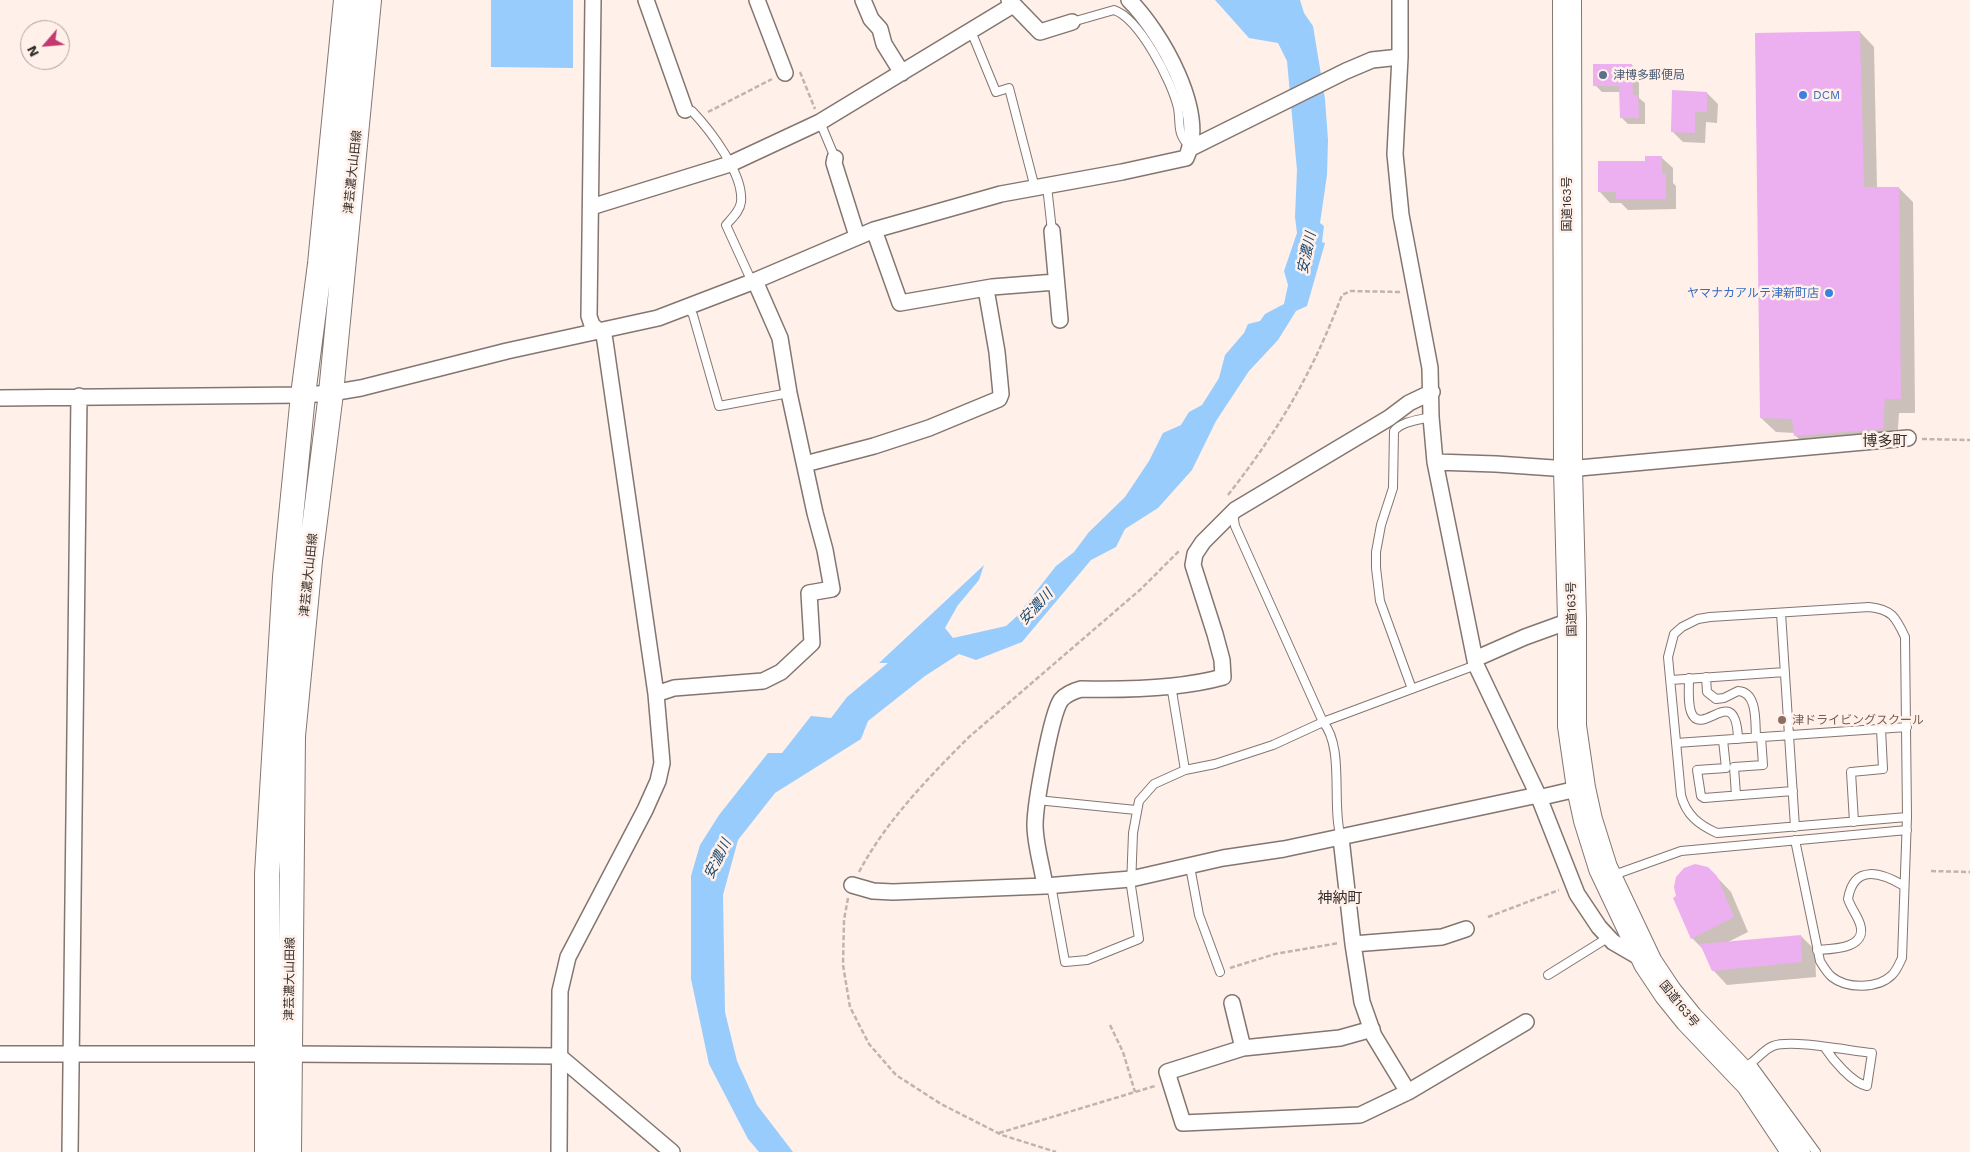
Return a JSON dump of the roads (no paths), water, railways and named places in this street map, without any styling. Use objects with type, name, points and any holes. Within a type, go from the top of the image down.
[{"type":"highway","name":"国道163号","points":[[1567,0],[1568,470],[1572,620],[1572,726],[1581,788],[1596,847],[1607,878],[1648,963],[1668,993],[1689,1019],[1750,1083],[1796,1152]]},
{"type":"main road","name":"津芸濃大山田線","points":[[289,1152],[278,1054],[268,864],[285,577],[303,395],[320,264],[346,0]]},
{"type":"main road","name":"津芸濃大山田線","points":[[267,1152],[278,1054],[293,736],[310,560],[331,394],[370,0]]},
{"type":"street","points":[[559,1152],[560,991],[568,957],[645,810],[660,773],[662,763],[656,694],[605,341],[601,331],[592,325],[589,316],[593,0]]},
{"type":"street","points":[[646,0],[692,114]]},
{"type":"street","points":[[757,0],[785,73]]},
{"type":"street","points":[[863,0],[871,19],[880,29],[884,44],[902,73]]},
{"type":"street","points":[[0,398],[303,395],[331,394],[361,388],[658,318],[753,282],[857,236],[957,205],[1002,194],[1186,158],[1191,148],[1191,119],[1184,87],[1160,39],[1150,24],[1129,0]]},
{"type":"street","points":[[1400,0],[1400,57],[1395,154],[1401,215],[1430,368],[1432,392],[1431,417],[1435,462],[1475,662],[1538,796],[1574,884],[1589,914],[1614,942],[1648,963]]},
{"type":"street","points":[[591,207],[730,164],[820,122],[971,31],[1011,2],[1040,32],[1072,22]]},
{"type":"street","points":[[1191,148],[1346,71],[1372,60],[1400,57]]},
{"type":"street","points":[[835,158],[834,163],[857,236]]},
{"type":"street","points":[[874,230],[900,303],[986,289],[1056,282]]},
{"type":"street","points":[[1052,231],[1060,320]]},
{"type":"street","points":[[656,694],[674,688],[763,681],[781,672],[812,643],[809,593],[832,589],[777,328],[753,282]]},
{"type":"street","points":[[805,464],[874,446],[929,428],[999,399],[1001,394],[997,352],[986,289]]},
{"type":"street","points":[[1048,885],[1035,826],[1037,800],[1055,716],[1064,696],[1081,689],[1171,685],[1204,682],[1223,677],[1222,660],[1215,634],[1192,565],[1195,554],[1203,542],[1233,513],[1389,418],[1409,403],[1432,392]]},
{"type":"street","points":[[70,1152],[79,396]]},
{"type":"street","points":[[1435,462],[1496,464],[1568,470],[1908,438]]},
{"type":"street","points":[[1475,662],[1525,637],[1572,620]]},
{"type":"street","points":[[852,885],[873,891],[885,892],[1048,885],[1131,879],[1191,865],[1341,838],[1581,788]]},
{"type":"street","points":[[1341,838],[1362,1002],[1372,1029],[1408,1092]]},
{"type":"street","points":[[1353,942],[1442,936],[1466,929]]},
{"type":"street","points":[[1232,1002],[1243,1048]]},
{"type":"street","points":[[1372,1029],[1340,1038],[1243,1048],[1168,1072],[1183,1123],[1360,1115],[1408,1092],[1526,1022]]},
{"type":"street","points":[[0,1054],[559,1056],[672,1152]]},
{"type":"lane","points":[[1072,22],[1114,10],[1123,14],[1134,25],[1153,51],[1168,83],[1178,108],[1182,139],[1191,148]]},
{"type":"lane","points":[[971,31],[996,92],[1010,88],[1042,187],[1052,231]]},
{"type":"lane","points":[[692,114],[714,136],[733,169],[742,201],[740,208],[726,225],[753,282]]},
{"type":"lane","points":[[820,122],[835,158]]},
{"type":"lane","points":[[688,308],[692,315],[719,406],[790,393]]},
{"type":"lane","points":[[1412,689],[1380,601],[1376,552],[1381,525],[1393,488],[1394,431],[1405,424],[1431,417]]},
{"type":"lane","points":[[1233,513],[1235,526],[1323,722],[1329,728],[1336,766],[1337,816],[1341,838]]},
{"type":"lane","points":[[1795,840],[1820,961],[1832,976],[1846,984],[1868,985],[1881,982],[1891,976],[1902,958],[1907,830],[1907,817],[1907,727],[1905,637],[1891,613],[1886,610],[1869,607],[1710,617],[1690,622],[1674,634],[1668,657],[1681,795],[1683,805],[1701,826],[1717,833],[1907,817]]},
{"type":"lane","points":[[1781,612],[1795,827]]},
{"type":"lane","points":[[1048,885],[1065,962],[1088,960],[1139,939],[1131,879],[1136,810],[1142,796],[1154,784],[1185,770],[1215,764],[1273,745],[1323,722],[1412,689],[1475,662]]},
{"type":"lane","points":[[1671,680],[1785,672]]},
{"type":"lane","points":[[1688,678],[1690,710],[1694,717],[1703,720],[1718,712],[1726,711],[1736,720],[1738,739]]},
{"type":"lane","points":[[1706,678],[1707,692],[1716,699],[1724,698],[1738,690],[1750,697],[1754,709],[1763,765],[1734,767],[1736,796]]},
{"type":"lane","points":[[1171,685],[1185,770]]},
{"type":"lane","points":[[1676,743],[1907,727]]},
{"type":"lane","points":[[1854,822],[1851,772],[1883,769],[1881,729]]},
{"type":"lane","points":[[1724,740],[1726,768],[1697,770],[1699,792],[1704,798],[1793,791]]},
{"type":"lane","points":[[1037,800],[1136,810]]},
{"type":"lane","points":[[1607,878],[1681,850],[1907,830]]},
{"type":"lane","points":[[1191,865],[1200,915],[1220,972]]},
{"type":"lane","points":[[1817,950],[1846,947],[1858,938],[1861,932],[1860,925],[1848,899],[1853,886],[1860,877],[1871,873],[1876,874],[1888,877],[1904,886]]},
{"type":"lane","points":[[1548,975],[1609,937]]},
{"type":"lane","points":[[1816,1152],[1751,1063],[1772,1047],[1786,1043],[1872,1053],[1867,1086],[1861,1085],[1834,1060],[1825,1048]]},
{"type":"water","points":[[491,0],[573,0],[573,68],[491,67]]},
{"type":"water","name":"安濃川","points":[[1215,0],[1300,0],[1304,13],[1313,26],[1325,99],[1328,140],[1327,175],[1320,223],[1324,226],[1322,242],[1325,243],[1307,306],[1296,311],[1278,340],[1249,371],[1216,421],[1192,470],[1158,508],[1125,529],[1116,547],[1091,560],[1022,642],[976,660],[959,654],[925,676],[868,721],[861,739],[775,793],[738,840],[723,895],[725,1012],[737,1061],[757,1105],[793,1152],[759,1152],[748,1139],[709,1064],[691,979],[691,876],[700,845],[719,815],[768,753],[782,753],[811,716],[831,718],[847,697],[888,663],[879,663],[984,565],[979,580],[958,605],[945,628],[953,638],[1006,626],[1016,617],[1056,566],[1074,552],[1089,532],[1125,497],[1149,461],[1163,433],[1181,425],[1189,412],[1202,405],[1219,378],[1225,355],[1244,333],[1248,324],[1260,321],[1265,314],[1284,304],[1288,285],[1284,271],[1297,233],[1295,217],[1297,170],[1287,61],[1278,43],[1249,38]]},
{"type":"place","name":"津博多郵便局","points":[[1603,75]]},
{"type":"place","name":"DCM","points":[[1803,95]]},
{"type":"place","name":"ヤマナカアルテ津新町店","points":[[1829,293]]},
{"type":"place","name":"津ドライビングスクール","points":[[1782,720]]},
{"type":"district","name":"博多町","points":[[1885,442]]},
{"type":"district","name":"神納町","points":[[1340,899]]}]
